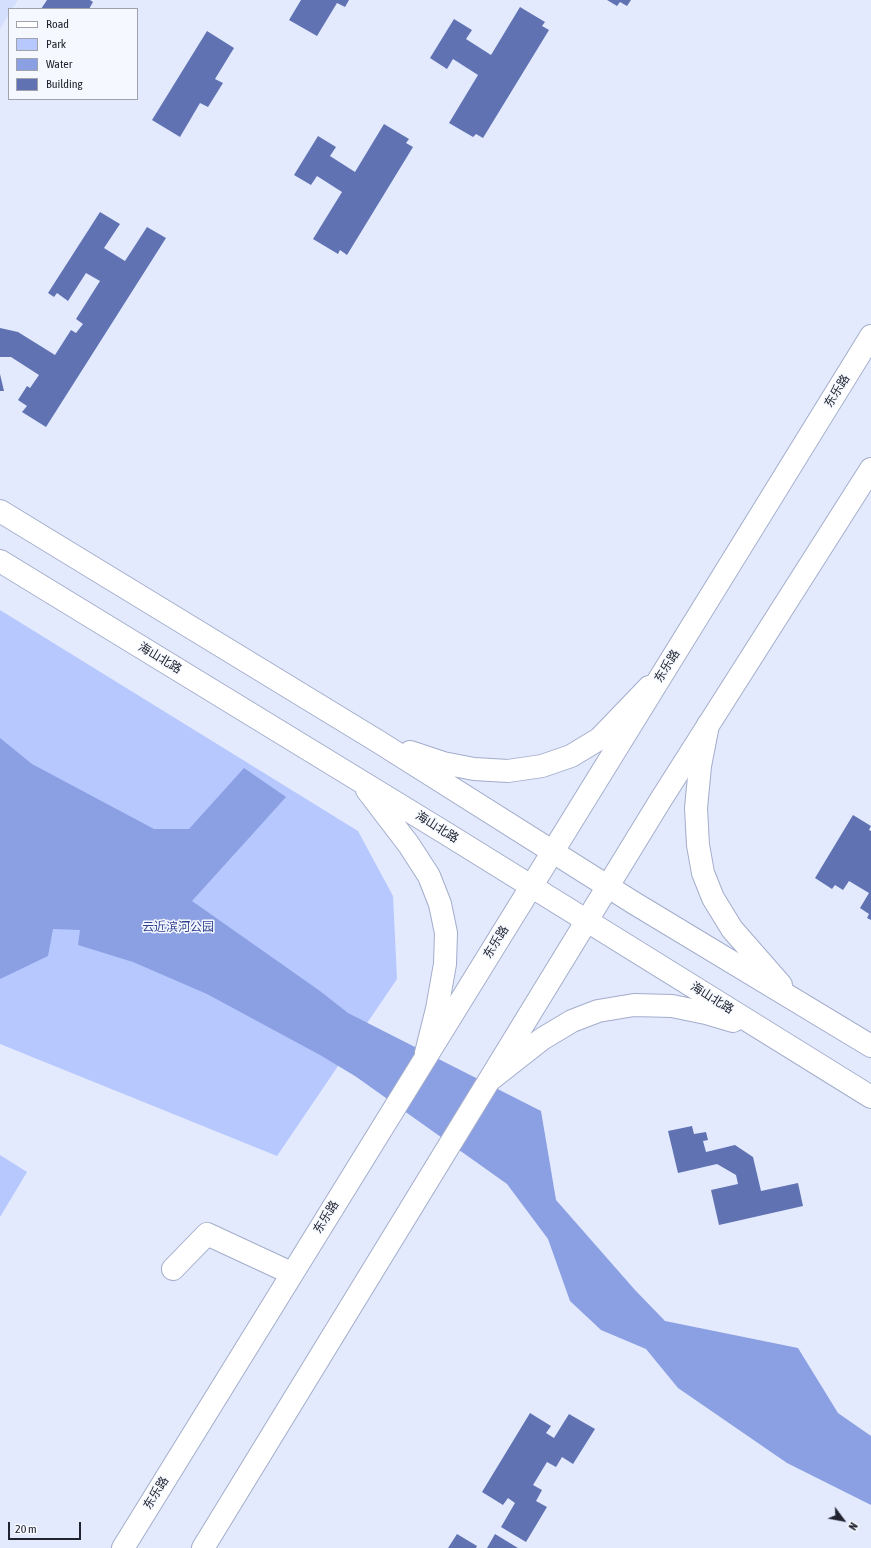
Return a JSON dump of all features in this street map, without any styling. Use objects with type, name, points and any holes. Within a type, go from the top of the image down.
[{"type":"street","name":"东乐路","points":[[123,1548],[291,1273],[871,336]]},
{"type":"street","points":[[203,1548],[607,886],[708,724],[871,469]]},
{"type":"street","points":[[0,511],[379,742],[607,886],[871,1046]]},
{"type":"street","name":"海山北路","points":[[0,561],[359,780],[871,1097]]},
{"type":"street","points":[[379,742],[443,763],[474,769],[508,771],[542,766],[571,756],[599,739],[662,673]]},
{"type":"street","points":[[708,724],[700,766],[696,808],[698,845],[703,873],[713,898],[732,929],[795,1001]]},
{"type":"street","points":[[359,780],[409,845],[429,876],[440,904],[446,933],[445,964],[437,1009],[426,1056]]},
{"type":"street","points":[[488,1081],[542,1039],[572,1021],[598,1011],[634,1005],[672,1006],[706,1013],[758,1028]]},
{"type":"street","points":[[173,1269],[207,1234],[291,1273]]},
{"type":"shaded area","points":[[0,0],[18,0],[13,8],[8,8],[8,16],[0,29]]},
{"type":"green space","name":"云近滨河公园","points":[[0,610],[358,831],[393,896],[397,979],[277,1156],[0,1044]]},
{"type":"green space","points":[[0,1155],[27,1172],[0,1217]]},
{"type":"water","points":[[0,738],[32,764],[154,829],[189,829],[244,768],[286,797],[192,901],[320,991],[348,1013],[541,1111],[556,1200],[635,1290],[665,1321],[798,1348],[838,1413],[871,1436],[871,1505],[787,1463],[678,1388],[646,1349],[601,1330],[570,1301],[548,1239],[507,1184],[355,1076],[320,1055],[207,994],[133,962],[78,945],[80,930],[53,929],[48,956],[0,979]]},
{"type":"building","points":[[47,0],[90,0],[93,2],[90,8],[42,8]]},
{"type":"building","points":[[301,0],[349,0],[345,7],[337,3],[317,36],[289,20]]},
{"type":"building","points":[[607,0],[631,0],[627,6],[620,2],[617,6]]},
{"type":"building","points":[[520,7],[545,22],[542,26],[549,30],[483,138],[476,134],[473,137],[449,123],[478,75],[453,59],[447,69],[430,58],[454,19],[472,30],[466,39],[491,55]]},
{"type":"building","points":[[207,31],[234,48],[215,79],[223,83],[208,107],[200,103],[180,137],[152,120]]},
{"type":"building","points":[[384,124],[409,139],[406,143],[413,147],[347,255],[340,250],[338,254],[313,239],[342,192],[317,176],[311,185],[294,175],[318,136],[336,147],[330,156],[355,172]]},
{"type":"building","points":[[100,212],[120,224],[104,248],[125,261],[147,227],[166,238],[46,427],[22,412],[27,406],[18,400],[27,386],[30,388],[39,375],[11,357],[0,357],[0,328],[18,332],[55,355],[71,330],[76,333],[83,324],[76,319],[100,281],[86,273],[68,301],[57,293],[54,297],[48,293]]},
{"type":"building","points":[[0,374],[4,391],[0,391]]},
{"type":"building","points":[[853,815],[871,826],[869,830],[871,831],[871,920],[867,918],[869,914],[860,908],[869,893],[849,881],[843,890],[835,885],[832,889],[815,878]]},
{"type":"building","points":[[692,1126],[694,1134],[706,1132],[708,1140],[703,1141],[706,1152],[735,1145],[753,1157],[761,1191],[798,1183],[803,1206],[719,1225],[711,1190],[738,1184],[736,1175],[717,1164],[678,1173],[668,1131]]},
{"type":"building","points":[[530,1413],[551,1426],[546,1433],[554,1438],[569,1414],[595,1429],[573,1464],[562,1457],[556,1467],[547,1462],[533,1485],[542,1490],[536,1501],[547,1507],[526,1542],[501,1527],[515,1503],[508,1498],[503,1505],[482,1492]]},
{"type":"building","points":[[457,1534],[477,1546],[476,1548],[448,1548]]},
{"type":"building","points":[[495,1534],[518,1548],[487,1548]]}]
